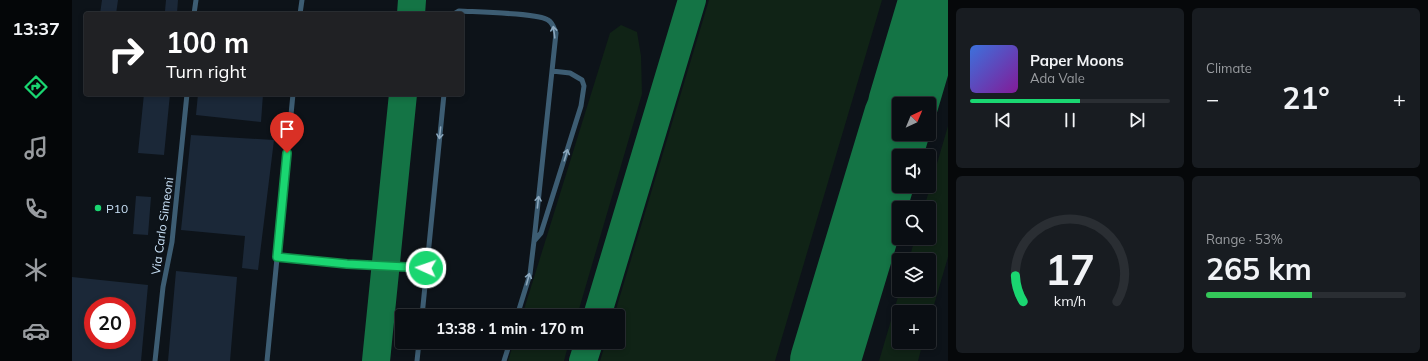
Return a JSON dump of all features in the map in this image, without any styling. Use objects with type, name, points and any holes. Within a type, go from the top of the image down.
[{"type":"lane","points":[[194,12],[196,0]]},
{"type":"lane","points":[[300,12],[302,0]]},
{"type":"lane","points":[[457,12],[534,16],[548,20],[553,25],[556,33],[530,274],[519,309]]},
{"type":"lane","points":[[534,241],[541,233],[550,206],[581,106],[584,86],[582,80],[570,73],[552,71]]},
{"type":"lane","name":"Via Carlo Simeoni","points":[[155,361],[163,287],[172,242],[187,96]]},
{"type":"lane","points":[[267,361],[293,96]]},
{"type":"lane","points":[[423,309],[444,96]]},
{"type":"lane","points":[[277,257],[347,264],[426,268]]},
{"type":"lane","points":[[417,361],[418,349]]},
{"type":"lane","points":[[504,361],[508,349]]},
{"type":"green space","points":[[709,0],[882,0],[775,361],[600,361],[604,349],[625,349],[625,309],[616,309]]},
{"type":"green space","points":[[621,25],[637,32],[641,56],[642,94],[579,309],[524,309],[610,33]]},
{"type":"green space","points":[[948,126],[948,257],[934,305],[896,305],[898,297],[936,297],[936,253],[911,253],[913,245],[936,245],[936,201],[926,201],[928,193],[936,193],[936,167]]},
{"type":"green space","points":[[892,317],[892,349],[921,349],[918,361],[879,361]]},
{"type":"green space","points":[[512,349],[567,349],[564,361],[508,361]]},
{"type":"building","points":[[102,0],[118,0],[116,12],[100,12]]},
{"type":"building","points":[[166,0],[178,0],[177,12],[165,11]]},
{"type":"building","points":[[144,96],[170,96],[164,155],[138,153]]},
{"type":"building","points":[[198,96],[263,96],[261,122],[196,115]]},
{"type":"building","points":[[191,135],[274,140],[258,270],[242,268],[245,236],[181,230]]},
{"type":"building","points":[[136,196],[151,197],[148,235],[133,234]]},
{"type":"building","points":[[176,271],[237,277],[230,361],[168,361]]},
{"type":"building","points":[[72,277],[148,285],[141,361],[72,361]]},
{"type":"taxiway","points":[[411,12],[412,0]]},
{"type":"taxiway","points":[[599,309],[692,0]]},
{"type":"taxiway","points":[[376,361],[403,96]]},
{"type":"taxiway","points":[[583,361],[587,349]]},
{"type":"runway","points":[[905,97],[934,0]]},
{"type":"runway","points":[[825,361],[892,139]]},
{"type":"place","name":"P10","points":[[98,208]]},
{"type":"route","points":[[287,153],[277,257],[347,264],[426,268]]}]
